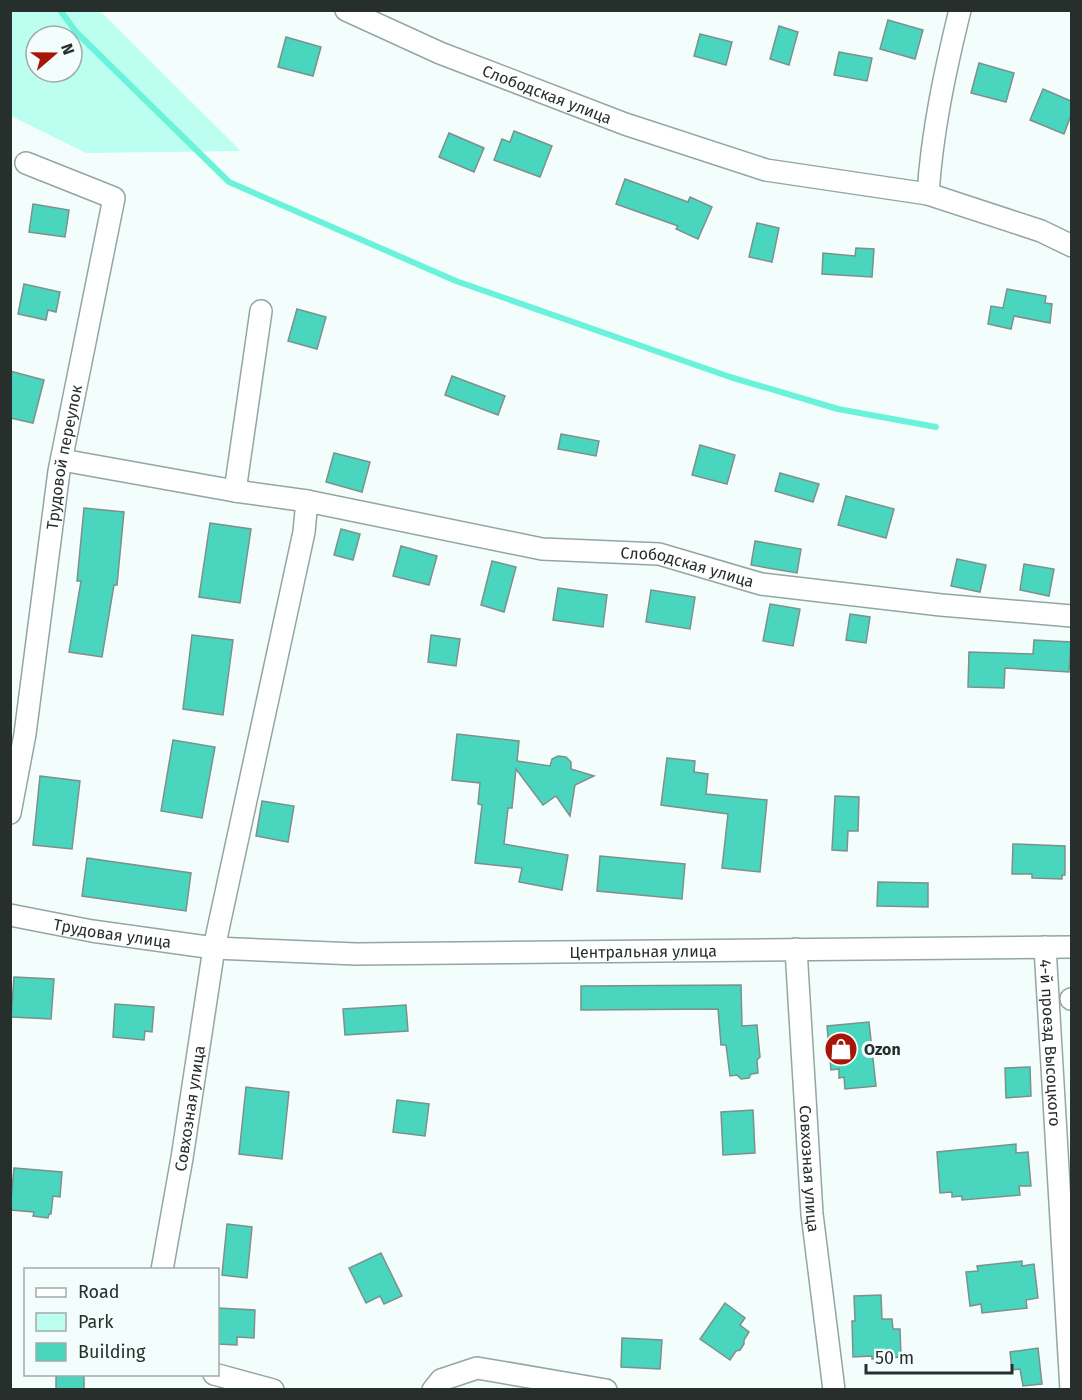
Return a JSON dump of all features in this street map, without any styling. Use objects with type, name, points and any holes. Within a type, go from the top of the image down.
[{"type":"street","name":"Слободская улица","points":[[346,10],[440,53],[625,124],[766,170],[928,194],[1041,231],[1071,246]]},
{"type":"street","points":[[928,194],[930,160],[960,10]]},
{"type":"street","name":"Трудовой переулок","points":[[10,813],[25,734],[62,460],[114,198],[26,163]]},
{"type":"street","points":[[235,490],[261,311]]},
{"type":"street","points":[[62,460],[307,501],[304,532],[214,948]]},
{"type":"street","name":"Слободская улица","points":[[307,501],[542,549],[659,554],[761,584],[941,605],[1071,616]]},
{"type":"street","name":"Трудовая улица","points":[[10,915],[92,931],[214,948]]},
{"type":"street","name":"4-й проезд Высоцкого","points":[[1045,947],[1071,1389]]},
{"type":"street","name":"Центральная улица","points":[[214,948],[356,954],[1071,947]]},
{"type":"street","name":"Совхозная улица","points":[[162,1268],[182,1158],[214,948]]},
{"type":"street","name":"Совхозная улица","points":[[796,949],[812,1214],[834,1389]]},
{"type":"street","points":[[433,1389],[441,1380],[477,1368],[606,1389]]},
{"type":"street","points":[[219,1375],[273,1389]]},
{"type":"green space","points":[[10,11],[100,11],[241,151],[86,153],[11,116]]},
{"type":"building","points":[[888,20],[923,30],[915,59],[880,49]]},
{"type":"building","points":[[779,26],[798,32],[789,65],[770,59]]},
{"type":"building","points":[[700,34],[732,42],[726,65],[694,56]]},
{"type":"building","points":[[286,37],[321,47],[313,76],[278,67]]},
{"type":"building","points":[[839,52],[872,58],[867,81],[834,75]]},
{"type":"building","points":[[979,63],[1014,73],[1006,102],[971,93]]},
{"type":"building","points":[[1043,89],[1071,101],[1071,115],[1064,134],[1030,120]]},
{"type":"building","points":[[514,131],[552,146],[540,177],[494,160],[502,139],[510,142]]},
{"type":"building","points":[[449,133],[484,148],[474,172],[439,157]]},
{"type":"building","points":[[625,179],[688,202],[690,197],[712,207],[698,239],[676,229],[678,226],[616,204]]},
{"type":"building","points":[[33,204],[69,210],[65,237],[29,232]]},
{"type":"building","points":[[757,223],[779,228],[772,262],[749,257]]},
{"type":"building","points":[[856,248],[874,249],[872,277],[822,274],[823,253],[855,256]]},
{"type":"building","points":[[24,284],[60,292],[56,312],[48,310],[46,320],[18,314]]},
{"type":"building","points":[[1007,289],[1046,296],[1045,303],[1052,304],[1050,323],[1014,316],[1011,329],[988,324],[991,306],[1003,308]]},
{"type":"building","points":[[297,309],[326,317],[317,349],[288,341]]},
{"type":"building","points":[[10,371],[44,380],[33,423],[10,418]]},
{"type":"building","points":[[452,376],[505,396],[498,415],[445,395]]},
{"type":"building","points":[[561,434],[599,441],[596,456],[558,449]]},
{"type":"building","points":[[700,445],[735,455],[727,484],[692,475]]},
{"type":"building","points":[[334,453],[370,462],[362,492],[326,482]]},
{"type":"building","points":[[780,473],[819,484],[813,502],[775,491]]},
{"type":"building","points":[[846,496],[894,509],[886,538],[838,525]]},
{"type":"building","points":[[84,508],[124,512],[117,585],[114,585],[102,657],[69,652],[81,581],[77,581]]},
{"type":"building","points":[[210,523],[251,529],[240,603],[199,597]]},
{"type":"building","points":[[341,529],[360,534],[353,560],[334,555]]},
{"type":"building","points":[[755,541],[801,549],[797,573],[751,565]]},
{"type":"building","points":[[401,546],[437,556],[429,585],[393,576]]},
{"type":"building","points":[[957,559],[986,565],[980,592],[951,586]]},
{"type":"building","points":[[492,561],[516,567],[504,612],[481,605]]},
{"type":"building","points":[[1024,564],[1054,569],[1049,596],[1020,590]]},
{"type":"building","points":[[558,588],[607,595],[603,627],[553,620]]},
{"type":"building","points":[[651,590],[695,597],[690,629],[646,622]]},
{"type":"building","points":[[770,604],[800,609],[793,646],[763,641]]},
{"type":"building","points":[[850,614],[870,617],[866,643],[846,640]]},
{"type":"building","points":[[192,635],[233,640],[223,715],[183,709]]},
{"type":"building","points":[[431,635],[460,639],[456,666],[428,662]]},
{"type":"building","points":[[1034,640],[1071,642],[1069,672],[1005,668],[1004,688],[968,687],[969,652],[1033,654]]},
{"type":"building","points":[[457,734],[519,741],[517,761],[550,766],[552,759],[558,756],[566,757],[571,762],[571,769],[594,776],[575,785],[570,816],[556,796],[543,805],[516,769],[512,808],[508,808],[504,844],[568,855],[562,890],[519,882],[522,868],[475,863],[482,805],[478,804],[480,783],[452,780]]},
{"type":"building","points":[[173,740],[215,747],[202,818],[161,811]]},
{"type":"building","points":[[667,758],[695,761],[694,772],[708,774],[706,794],[767,800],[760,872],[722,868],[728,814],[661,805]]},
{"type":"building","points":[[40,776],[80,781],[72,849],[33,845]]},
{"type":"building","points":[[835,796],[859,797],[858,831],[848,831],[847,851],[832,850]]},
{"type":"building","points":[[262,801],[294,806],[288,842],[256,836]]},
{"type":"building","points":[[1013,844],[1065,846],[1065,875],[1062,875],[1062,879],[1032,878],[1032,874],[1012,874]]},
{"type":"building","points":[[600,856],[685,864],[682,899],[597,891]]},
{"type":"building","points":[[87,858],[191,873],[186,911],[82,896]]},
{"type":"building","points":[[878,882],[928,883],[928,907],[877,906]]},
{"type":"building","points":[[14,977],[54,979],[51,1019],[11,1017]]},
{"type":"building","points":[[741,985],[742,1026],[757,1025],[760,1057],[757,1060],[758,1073],[751,1074],[749,1078],[741,1079],[737,1075],[730,1076],[726,1045],[721,1045],[718,1009],[581,1010],[581,986]]},
{"type":"building","points":[[115,1004],[154,1007],[152,1032],[145,1031],[144,1040],[113,1037]]},
{"type":"building","points":[[406,1005],[408,1031],[345,1035],[343,1009]]},
{"type":"building","points":[[869,1022],[876,1086],[845,1089],[844,1077],[839,1078],[839,1069],[831,1070],[827,1026]]},
{"type":"building","points":[[1030,1067],[1031,1096],[1006,1098],[1005,1068]]},
{"type":"building","points":[[246,1087],[289,1092],[282,1159],[239,1154]]},
{"type":"building","points":[[397,1100],[429,1104],[425,1136],[393,1132]]},
{"type":"building","points":[[753,1110],[755,1153],[723,1155],[721,1112]]},
{"type":"building","points":[[1016,1144],[1016,1153],[1028,1152],[1031,1186],[1019,1186],[1020,1195],[962,1200],[962,1196],[952,1197],[952,1192],[940,1193],[937,1152]]},
{"type":"building","points":[[14,1168],[62,1172],[60,1197],[53,1196],[51,1214],[48,1218],[33,1216],[34,1212],[10,1210]]},
{"type":"building","points":[[227,1224],[252,1227],[247,1278],[222,1275]]},
{"type":"building","points":[[381,1253],[402,1296],[384,1304],[380,1296],[366,1303],[349,1268]]},
{"type":"building","points":[[1022,1261],[1022,1266],[1034,1264],[1038,1298],[1026,1300],[1027,1308],[982,1313],[981,1304],[970,1306],[966,1272],[978,1271],[977,1266]]},
{"type":"building","points":[[881,1295],[882,1319],[892,1319],[893,1329],[900,1329],[901,1357],[872,1359],[872,1356],[853,1357],[854,1296]]},
{"type":"building","points":[[725,1303],[745,1318],[740,1325],[749,1332],[740,1350],[736,1351],[730,1360],[700,1339]]},
{"type":"building","points":[[219,1308],[255,1310],[254,1338],[237,1337],[237,1345],[219,1344]]},
{"type":"building","points":[[622,1338],[662,1340],[660,1369],[621,1367]]},
{"type":"building","points":[[1038,1348],[1042,1384],[1023,1386],[1020,1369],[1012,1370],[1010,1352]]},
{"type":"building","points":[[56,1376],[84,1376],[84,1389],[56,1389]]},
{"type":"waterway","points":[[60,10],[76,32],[229,182],[456,281],[730,377],[838,409],[936,427]]},
{"type":"place","name":"Ozon","points":[[841,1049]]}]
